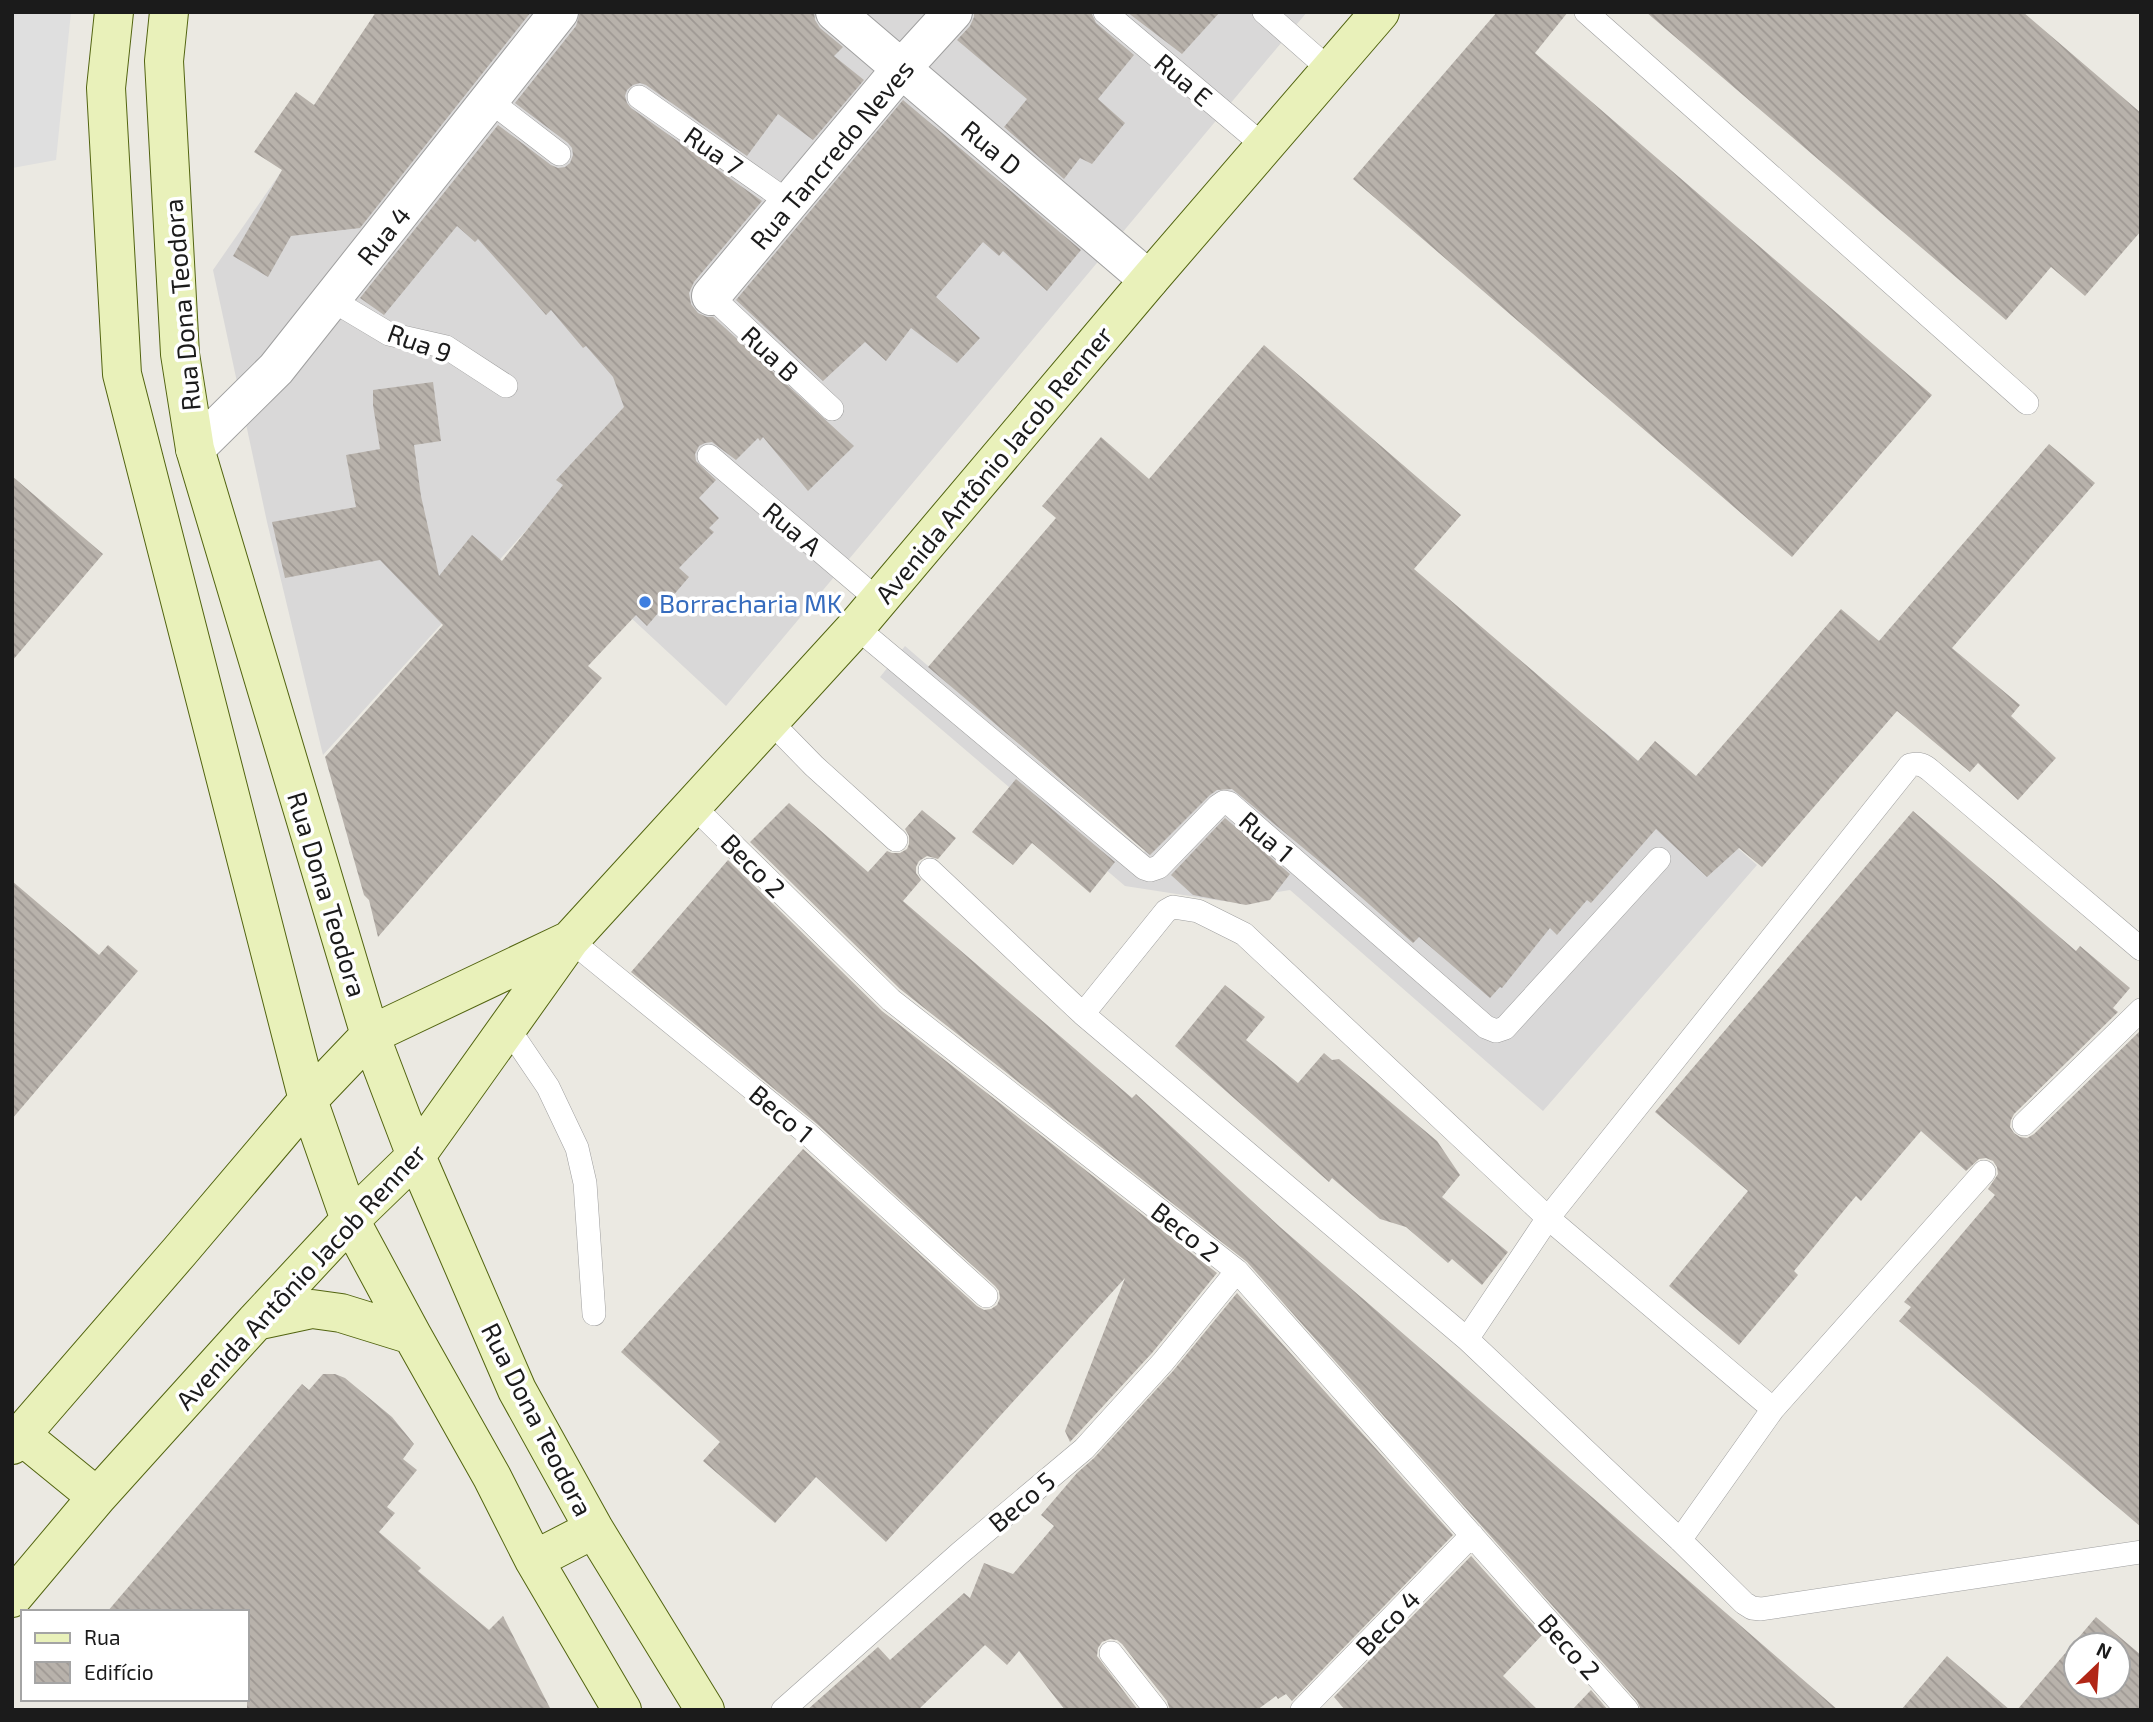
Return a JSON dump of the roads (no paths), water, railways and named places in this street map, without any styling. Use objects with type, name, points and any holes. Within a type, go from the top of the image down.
[{"type":"main road","points":[[114,12],[106,88],[122,374],[308,1100],[350,1220],[411,1335],[492,1477],[534,1560],[622,1710]]},
{"type":"main road","name":"Rua Dona Teodora","points":[[169,12],[164,61],[180,354],[195,449],[370,1035],[416,1156],[517,1390],[594,1529],[705,1710]]},
{"type":"main road","name":"Avenida Antônio Jacob Renner","points":[[12,1598],[97,1497],[256,1321],[350,1220],[416,1156],[570,940],[867,614],[1380,12]]},
{"type":"main road","name":"Avenida Antônio Jacob Renner","points":[[17,1440],[308,1100],[370,1035],[570,940]]},
{"type":"main road","points":[[256,1321],[312,1310],[354,1316],[411,1335]]},
{"type":"main road","points":[[17,1440],[97,1497]]},
{"type":"main road","points":[[534,1560],[594,1529]]},
{"type":"street","name":"Rua 4","points":[[195,449],[276,369],[559,12]]},
{"type":"street","name":"Rua D","points":[[835,12],[1149,280]]},
{"type":"street","name":"Rua Tancredo Neves","points":[[711,296],[901,69],[953,12]]},
{"type":"lane","name":"Rua E","points":[[1105,12],[1264,146]]},
{"type":"lane","points":[[1264,12],[1330,70]]},
{"type":"lane","points":[[1586,12],[2027,402]]},
{"type":"lane","name":"Rua 7","points":[[639,97],[790,203]]},
{"type":"lane","points":[[490,100],[559,154]]},
{"type":"lane","name":"Rua B","points":[[711,296],[832,409]]},
{"type":"lane","name":"Rua 9","points":[[332,300],[389,334],[446,346],[506,386]]},
{"type":"lane","name":"Rua A","points":[[709,456],[867,614]]},
{"type":"lane","name":"Rua 1","points":[[867,614],[1144,868],[1150,870],[1159,867],[1218,806],[1224,802],[1229,803],[1492,1030],[1505,1028],[1659,859]]},
{"type":"lane","points":[[769,720],[897,840]]},
{"type":"lane","points":[[1466,1339],[1548,1218],[1910,765],[1924,765],[2141,949]]},
{"type":"lane","name":"Beco 2","points":[[694,806],[891,1000],[1237,1271],[1626,1710]]},
{"type":"lane","points":[[930,870],[1083,1014],[1466,1339],[1752,1608],[1761,1609],[2141,1552]]},
{"type":"lane","points":[[1083,1014],[1166,911],[1173,907],[1198,911],[1244,934],[1548,1218],[1773,1409]]},
{"type":"lane","name":"Beco 1","points":[[570,940],[808,1134],[986,1296]]},
{"type":"lane","points":[[2024,1124],[2141,1010]]},
{"type":"lane","points":[[508,1028],[548,1087],[577,1148],[585,1183],[594,1314]]},
{"type":"lane","points":[[1681,1539],[1773,1409],[1984,1172]]},
{"type":"lane","name":"Beco 5","points":[[783,1710],[960,1553],[1084,1448],[1163,1362],[1237,1271]]},
{"type":"lane","name":"Beco 4","points":[[1302,1710],[1472,1535]]},
{"type":"lane","points":[[1111,1653],[1156,1710]]},
{"type":"place","name":"Borracharia MK","points":[[645,602]]}]
